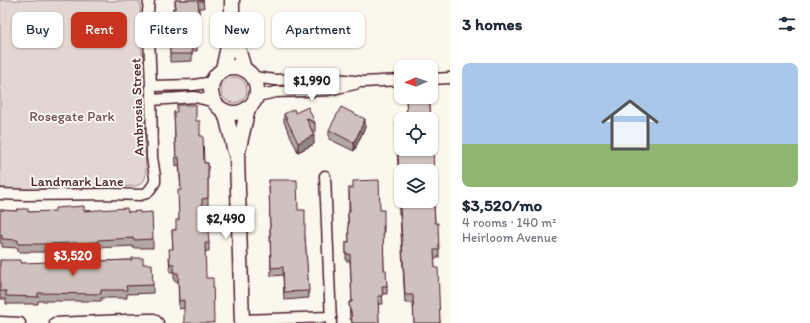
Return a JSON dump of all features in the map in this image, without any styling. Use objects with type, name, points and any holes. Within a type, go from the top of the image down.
[{"type":"street","name":"Ambrosia Street","points":[[149,0],[148,12],[152,157],[155,177],[155,182],[152,188]]},
{"type":"street","points":[[232,0],[232,12]]},
{"type":"street","points":[[223,69],[228,48]]},
{"type":"street","points":[[151,100],[195,98],[219,106],[229,112],[236,113],[248,108],[253,103],[256,96],[257,83],[249,73],[239,48]]},
{"type":"street","points":[[324,176],[331,320],[242,322],[237,156],[227,119],[212,96],[213,82],[217,75],[223,69],[237,67],[249,73],[275,80],[327,78],[363,82],[394,80]]},
{"type":"street","points":[[438,79],[450,79]]},
{"type":"street","points":[[151,86],[194,85],[213,82]]},
{"type":"street","points":[[256,96],[276,92],[328,90],[363,82]]},
{"type":"street","points":[[237,156],[248,108]]},
{"type":"street","name":"Landmark Lane","points":[[0,194],[26,196],[112,194],[140,195],[147,193],[152,188]]},
{"type":"street","points":[[55,323],[148,319],[154,319],[158,322]]},
{"type":"street","points":[[0,322],[20,323]]},
{"type":"green space","name":"Rosegate Park","points":[[0,0],[140,1],[140,12],[135,12],[135,48],[142,48],[145,179],[141,184],[136,186],[34,190],[0,188]]},
{"type":"green space","points":[[234,77],[244,80],[247,90],[244,100],[234,103],[224,100],[221,90],[224,80]]},
{"type":"building","points":[[175,0],[204,1],[198,1],[199,12],[173,12],[173,8],[176,8]]},
{"type":"building","points":[[170,48],[192,48],[192,54],[170,54]]},
{"type":"building","points":[[406,104],[430,104],[430,112],[407,112]]},
{"type":"building","points":[[177,105],[196,105],[196,121],[200,121],[200,136],[203,136],[204,163],[208,163],[208,198],[202,199],[203,219],[207,219],[209,243],[205,243],[206,278],[213,278],[214,323],[184,323],[184,300],[179,301],[178,273],[174,273],[174,264],[170,264],[169,249],[173,249],[172,230],[176,230],[176,220],[179,220],[178,190],[181,190],[179,157],[176,157],[174,112],[177,112]]},
{"type":"building","points":[[308,107],[315,123],[306,118],[314,135],[298,143],[284,114],[294,109],[295,113]]},
{"type":"building","points":[[341,107],[365,119],[354,143],[329,130]]},
{"type":"building","points":[[398,156],[433,156],[434,164],[399,164]]},
{"type":"building","points":[[269,180],[297,180],[298,210],[305,210],[305,237],[309,291],[284,292],[283,267],[271,268]]},
{"type":"building","points":[[379,180],[380,210],[384,210],[384,270],[386,270],[387,286],[382,286],[383,296],[378,296],[379,323],[352,323],[349,302],[352,302],[350,254],[346,254],[346,242],[349,242],[349,188],[353,188],[353,181]]},
{"type":"building","points":[[84,206],[84,211],[127,208],[128,212],[152,212],[153,239],[133,240],[133,238],[98,240],[98,242],[18,244],[18,240],[2,239],[2,235],[0,235],[0,210],[17,211],[17,209],[28,209],[28,212],[55,211],[55,208]]},
{"type":"building","points":[[400,208],[434,208],[435,223],[438,223],[439,250],[434,250],[435,268],[438,268],[440,323],[414,323],[413,295],[405,295]]},
{"type":"building","points":[[132,258],[143,258],[143,264],[152,264],[153,285],[126,286],[127,290],[101,290],[101,294],[38,293],[38,297],[6,296],[6,291],[0,291],[0,260],[21,260],[21,263],[50,262],[50,265],[79,264],[79,259],[100,259],[101,261],[132,260]]}]
